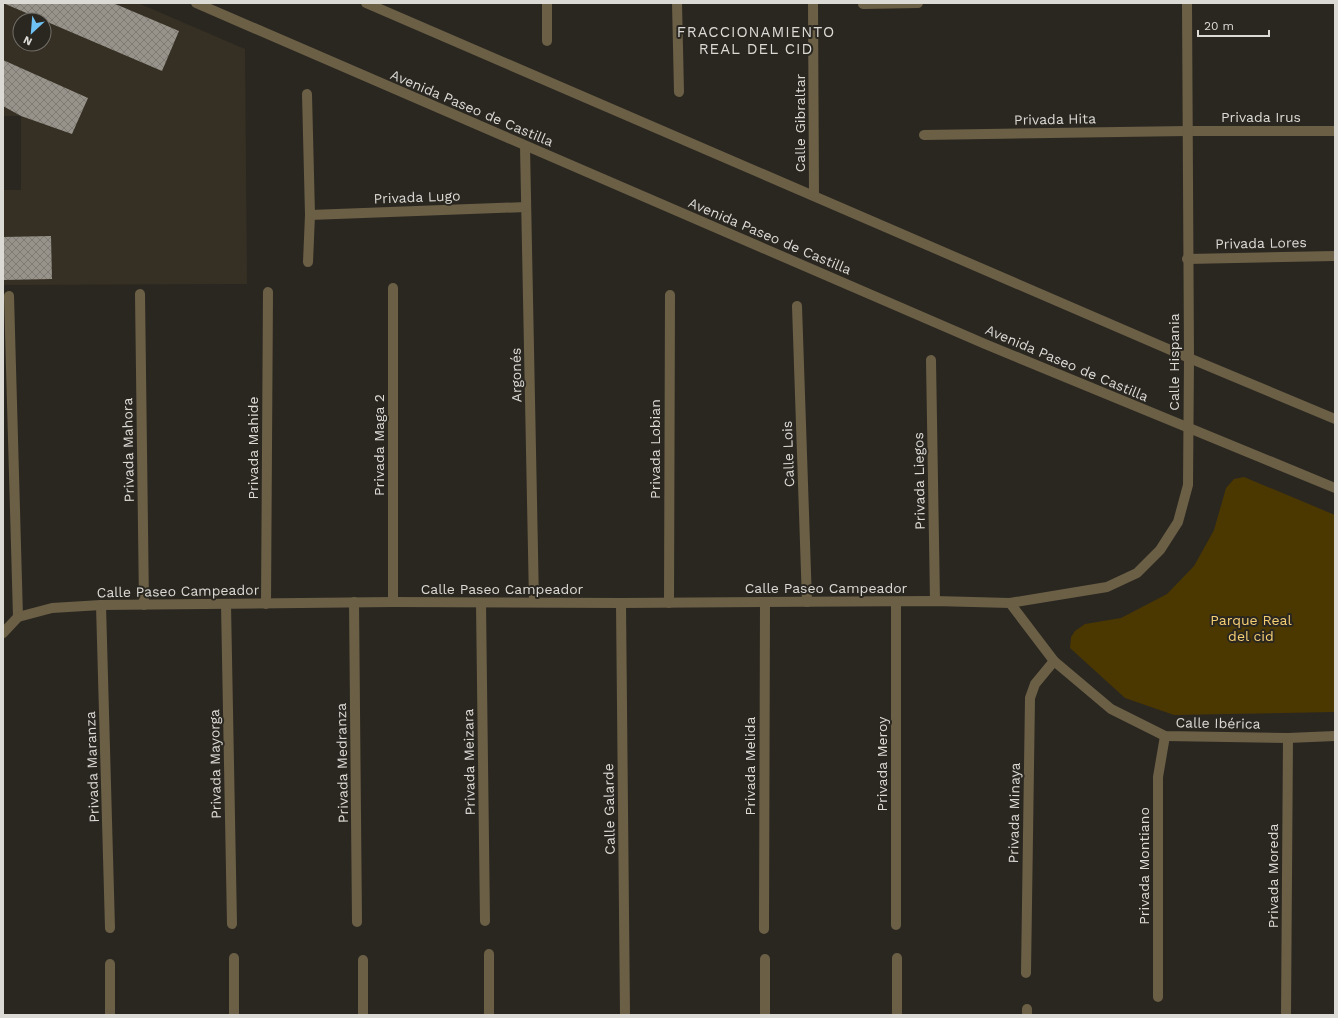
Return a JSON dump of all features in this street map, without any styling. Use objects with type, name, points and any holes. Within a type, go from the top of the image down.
[{"type":"street","name":"Avenida Paseo de Castilla","points":[[196,3],[985,344],[1335,488]]},
{"type":"street","points":[[366,3],[1189,358],[1335,419]]},
{"type":"street","points":[[547,3],[547,41]]},
{"type":"street","points":[[677,3],[679,92]]},
{"type":"street","name":"Calle Gibraltar","points":[[813,3],[814,196]]},
{"type":"street","points":[[863,4],[918,3]]},
{"type":"street","name":"Calle Hispania","points":[[1010,603],[1107,587],[1137,573],[1160,550],[1178,522],[1188,485],[1189,429],[1187,259],[1187,3]]},
{"type":"street","points":[[307,94],[310,215],[308,262]]},
{"type":"street","name":"Privada Irus","points":[[1187,131],[1335,131]]},
{"type":"street","name":"Privada Hita","points":[[924,135],[1187,131]]},
{"type":"street","name":"Argonés","points":[[525,146],[534,602]]},
{"type":"street","name":"Privada Lugo","points":[[310,215],[526,207]]},
{"type":"street","name":"Privada Lores","points":[[1187,259],[1335,256]]},
{"type":"street","name":"Privada Maga 2","points":[[393,288],[393,602]]},
{"type":"street","name":"Privada Mahide","points":[[266,604],[268,292]]},
{"type":"street","name":"Privada Mahora","points":[[140,294],[144,605]]},
{"type":"street","name":"Privada Lobian","points":[[668,603],[670,295]]},
{"type":"street","points":[[3,632],[18,617],[9,296]]},
{"type":"street","name":"Calle Lois","points":[[797,306],[807,602]]},
{"type":"street","name":"Privada Liegos","points":[[932,360],[935,601]]},
{"type":"street","name":"Calle Paseo Campeador","points":[[18,617],[52,608],[101,605],[354,602],[668,603],[935,601],[1010,603]]},
{"type":"street","name":"Privada Medranza","points":[[354,602],[357,922]]},
{"type":"street","name":"Privada Melida","points":[[764,929],[765,602]]},
{"type":"street","name":"Privada Meroy","points":[[896,602],[896,925]]},
{"type":"street","name":"Privada Meizara","points":[[481,603],[485,921]]},
{"type":"street","name":"Calle Galarde","points":[[621,603],[625,1015]]},
{"type":"street","name":"Calle Ibérica","points":[[1010,603],[1054,661],[1111,709],[1165,736],[1288,738],[1335,736]]},
{"type":"street","name":"Privada Mayorga","points":[[226,604],[232,924]]},
{"type":"street","name":"Privada Maranza","points":[[101,605],[110,928]]},
{"type":"street","name":"Privada Minaya","points":[[1026,973],[1030,698],[1035,684],[1054,661]]},
{"type":"street","name":"Privada Montiano","points":[[1158,997],[1158,777],[1165,736]]},
{"type":"street","name":"Privada Moreda","points":[[1286,1015],[1288,738]]},
{"type":"street","points":[[489,954],[489,1015]]},
{"type":"street","points":[[234,958],[234,1015]]},
{"type":"street","points":[[764,958],[765,1015]]},
{"type":"street","points":[[897,958],[897,1015]]},
{"type":"street","points":[[363,960],[363,1015]]},
{"type":"street","points":[[110,964],[110,1015]]},
{"type":"shaded area","points":[[3,3],[138,3],[245,49],[247,284],[3,285],[3,190],[21,190],[21,116],[3,116]]},
{"type":"green space","name":"Parque Real del cid","points":[[1244,477],[1335,515],[1335,712],[1174,715],[1125,698],[1070,648],[1071,637],[1075,631],[1085,624],[1121,618],[1167,594],[1194,566],[1214,530],[1226,488],[1234,479]]},
{"type":"building","points":[[3,3],[113,3],[179,31],[162,71],[52,24],[52,12],[24,12]]},
{"type":"building","points":[[3,60],[88,98],[72,134],[21,116],[3,106]]},
{"type":"building","points":[[51,236],[52,279],[3,280],[3,237]]},
{"type":"district","name":"FRACCIONAMIENTO REAL DEL CID","points":[[756,40]]}]
